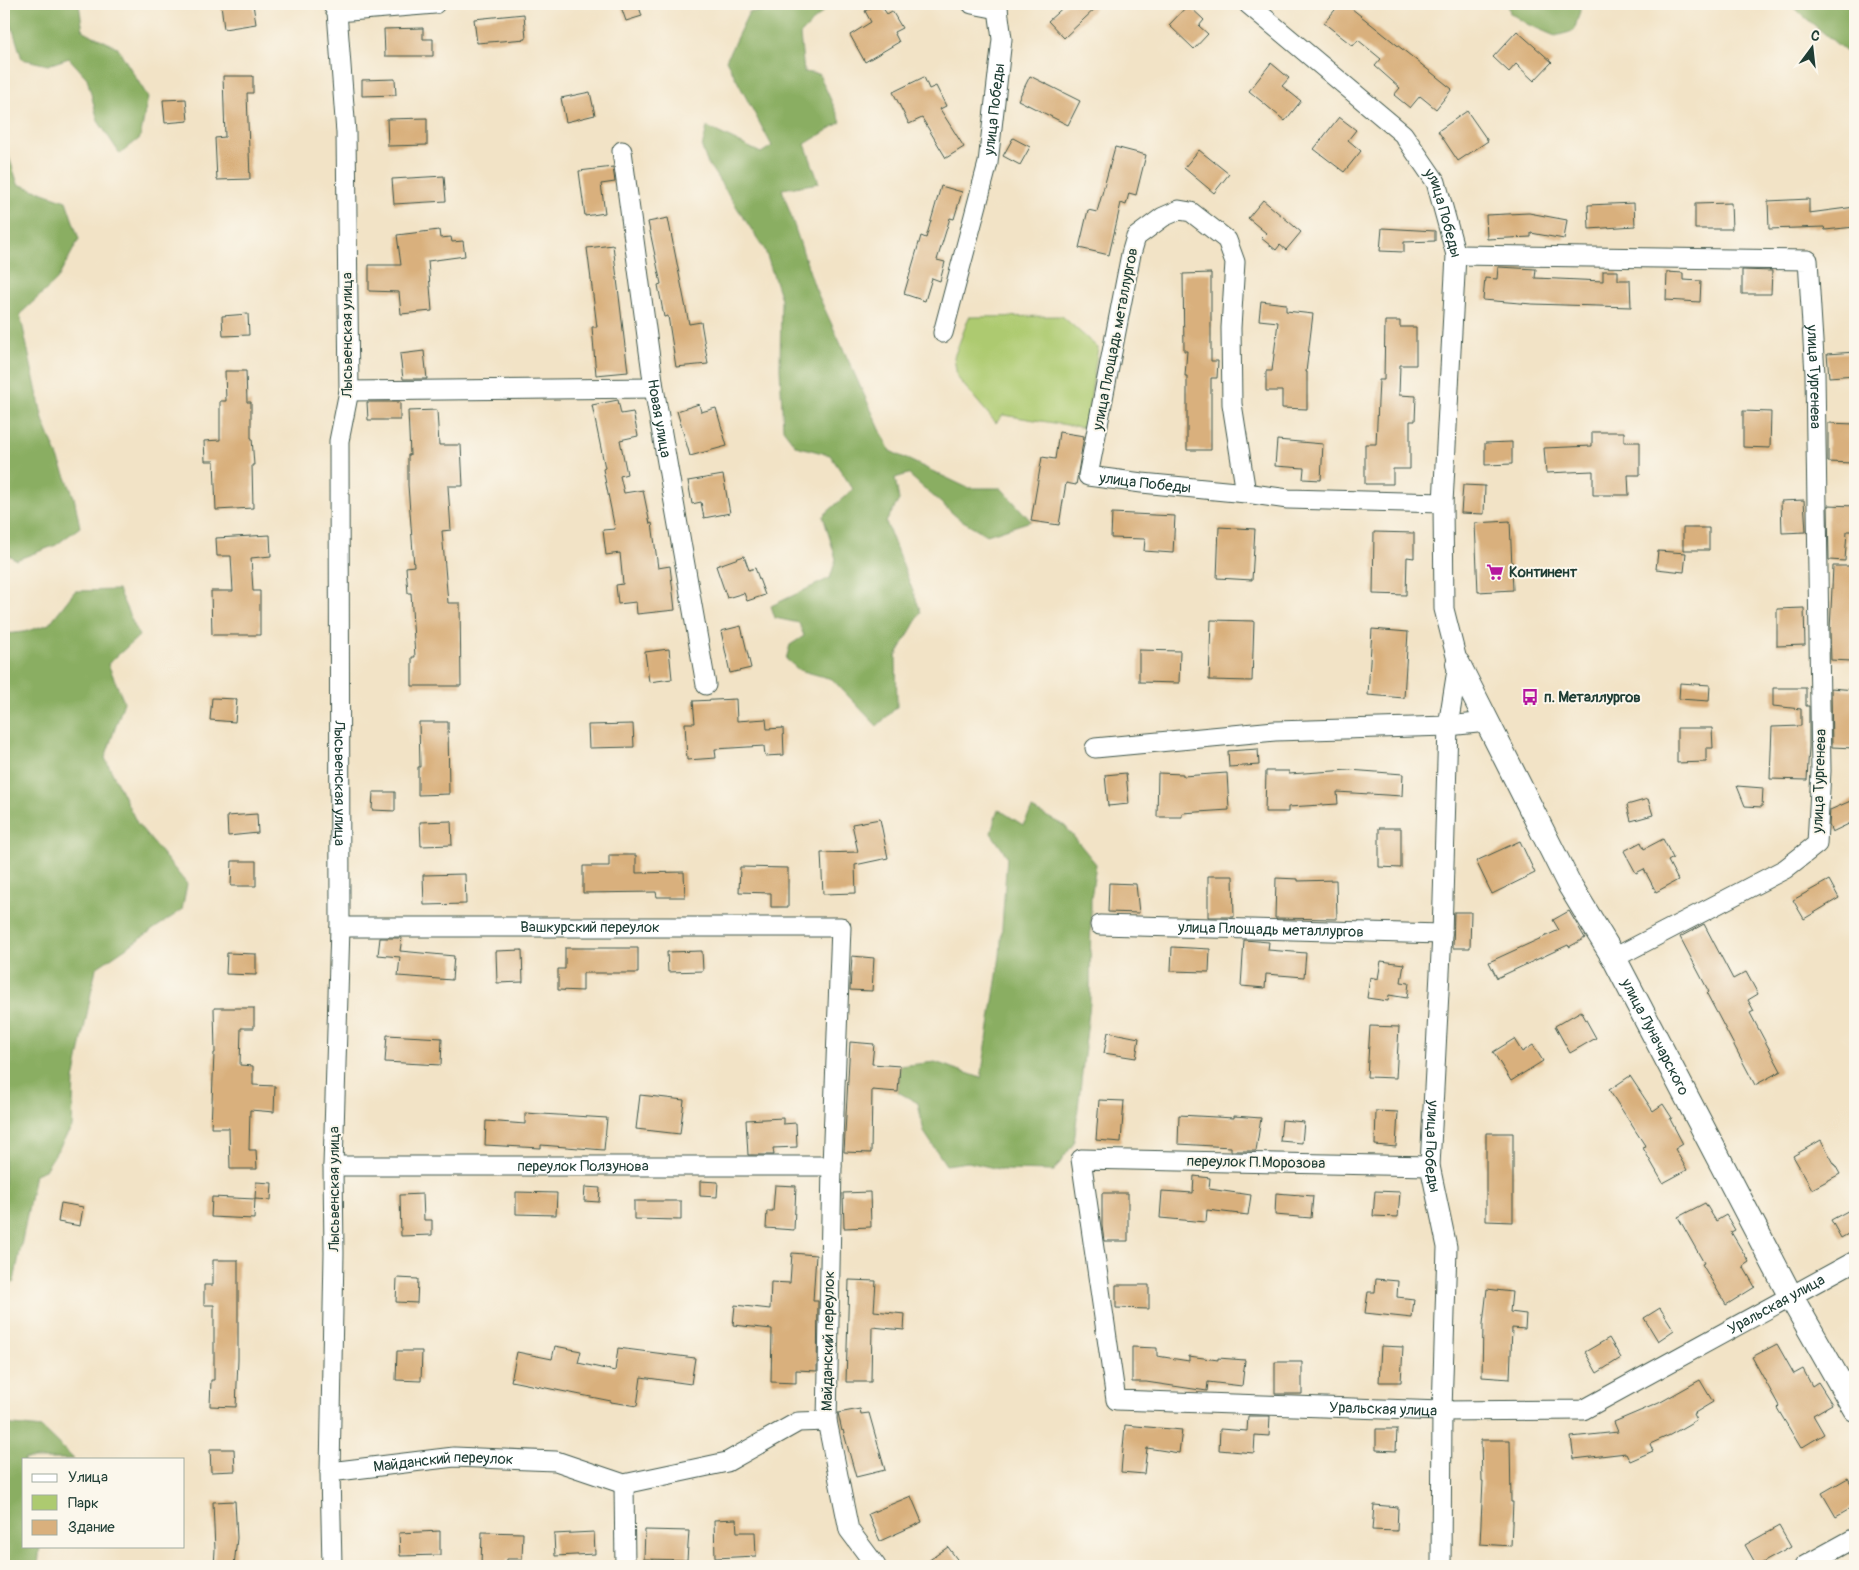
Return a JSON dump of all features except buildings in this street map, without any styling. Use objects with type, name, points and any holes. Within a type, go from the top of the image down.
[{"type":"street","points":[[334,8],[435,4]]},
{"type":"street","points":[[972,4],[1002,7]]},
{"type":"street","name":"улица Победы","points":[[1248,4],[1403,134],[1436,182],[1456,255],[1443,503],[1444,609],[1458,664],[1448,726],[1442,934],[1430,1166],[1447,1247],[1442,1411],[1441,1566]]},
{"type":"street","name":"улица Победы","points":[[943,333],[988,163],[1002,39],[1002,7]]},
{"type":"street","name":"Лысьвенская улица","points":[[332,1566],[330,1472],[334,1253],[333,1166],[340,927],[340,441],[348,391],[346,132],[334,8]]},
{"type":"street","name":"Новая улица","points":[[622,151],[654,388],[706,685]]},
{"type":"street","name":"улица Площадь металлургов","points":[[1088,476],[1131,254],[1136,237],[1163,217],[1179,210],[1191,212],[1227,240],[1234,262],[1231,328],[1232,404],[1246,493]]},
{"type":"street","name":"улица Тургенева","points":[[1456,255],[1808,260],[1815,374],[1821,741],[1817,844],[1785,869],[1614,958]]},
{"type":"street","points":[[348,391],[654,388]]},
{"type":"street","name":"улица Победы","points":[[1088,476],[1246,493],[1288,500],[1443,503]]},
{"type":"street","name":"улица Луначарского","points":[[1458,664],[1569,884],[1614,958],[1790,1295],[1855,1409]]},
{"type":"street","points":[[1095,748],[1275,732],[1448,726],[1487,722]]},
{"type":"street","name":"улица Площадь металлургов","points":[[1100,925],[1442,934]]},
{"type":"street","name":"Вашкурский переулок","points":[[340,927],[841,927]]},
{"type":"street","name":"Майданский переулок","points":[[330,1472],[454,1457],[556,1461],[624,1484],[727,1462],[798,1422],[826,1421],[832,1166],[841,927]]},
{"type":"street","name":"переулок П.Морозова","points":[[1081,1159],[1430,1166]]},
{"type":"street","name":"Уральская улица","points":[[1081,1159],[1116,1400],[1442,1411],[1583,1410],[1855,1261]]},
{"type":"street","name":"переулок Ползунова","points":[[333,1166],[832,1166]]},
{"type":"street","points":[[826,1421],[849,1530],[876,1566]]},
{"type":"street","points":[[624,1484],[625,1566]]},
{"type":"street","points":[[1804,1566],[1855,1538]]},
{"type":"green space","points":[[7,4],[79,4],[83,31],[117,47],[148,97],[140,138],[120,154],[98,121],[87,78],[69,58],[48,65],[22,59],[6,7]]},
{"type":"green space","points":[[769,4],[830,4],[800,35],[804,72],[819,74],[841,122],[805,144],[819,183],[782,189],[815,288],[890,451],[968,488],[1001,488],[1031,521],[987,535],[958,518],[908,474],[895,478],[899,500],[886,522],[921,612],[896,656],[897,707],[877,726],[832,679],[799,670],[786,659],[790,645],[804,636],[799,623],[775,618],[771,606],[830,578],[836,559],[823,516],[853,489],[830,455],[796,446],[783,429],[780,368],[781,299],[765,250],[707,162],[702,148],[707,127],[761,153],[772,146],[726,60],[749,12],[764,12]]},
{"type":"green space","points":[[1508,4],[1579,4],[1580,11],[1574,31],[1555,36],[1527,24],[1510,13]]},
{"type":"green space","points":[[1789,4],[1855,4],[1855,59],[1850,55]]},
{"type":"green space","points":[[4,142],[18,184],[66,201],[79,239],[57,280],[20,314],[43,420],[74,497],[80,527],[56,545],[16,560],[4,552]]},
{"type":"green space","points":[[1062,316],[1098,348],[1086,428],[1003,415],[996,423],[957,377],[954,357],[969,317]]},
{"type":"green space","points":[[118,590],[139,636],[108,664],[124,702],[105,758],[137,823],[187,884],[182,910],[96,968],[74,1080],[72,1127],[45,1170],[35,1174],[14,1282],[4,1286],[4,634],[24,632],[49,624],[75,591]]},
{"type":"green space","points":[[998,809],[1023,825],[1032,809],[1065,826],[1096,864],[1091,899],[1090,1003],[1074,1143],[1054,1171],[1003,1170],[968,1162],[946,1165],[924,1132],[918,1103],[898,1092],[900,1066],[935,1062],[981,1078],[1000,956],[1007,856],[991,833]]},
{"type":"green space","points":[[4,1424],[42,1428],[73,1458],[22,1458],[22,1548],[40,1548],[38,1566],[4,1566]]},
{"type":"place","name":"Континент","points":[[1495,572]]},
{"type":"place","name":"п. Металлургов","points":[[1530,697]]}]
